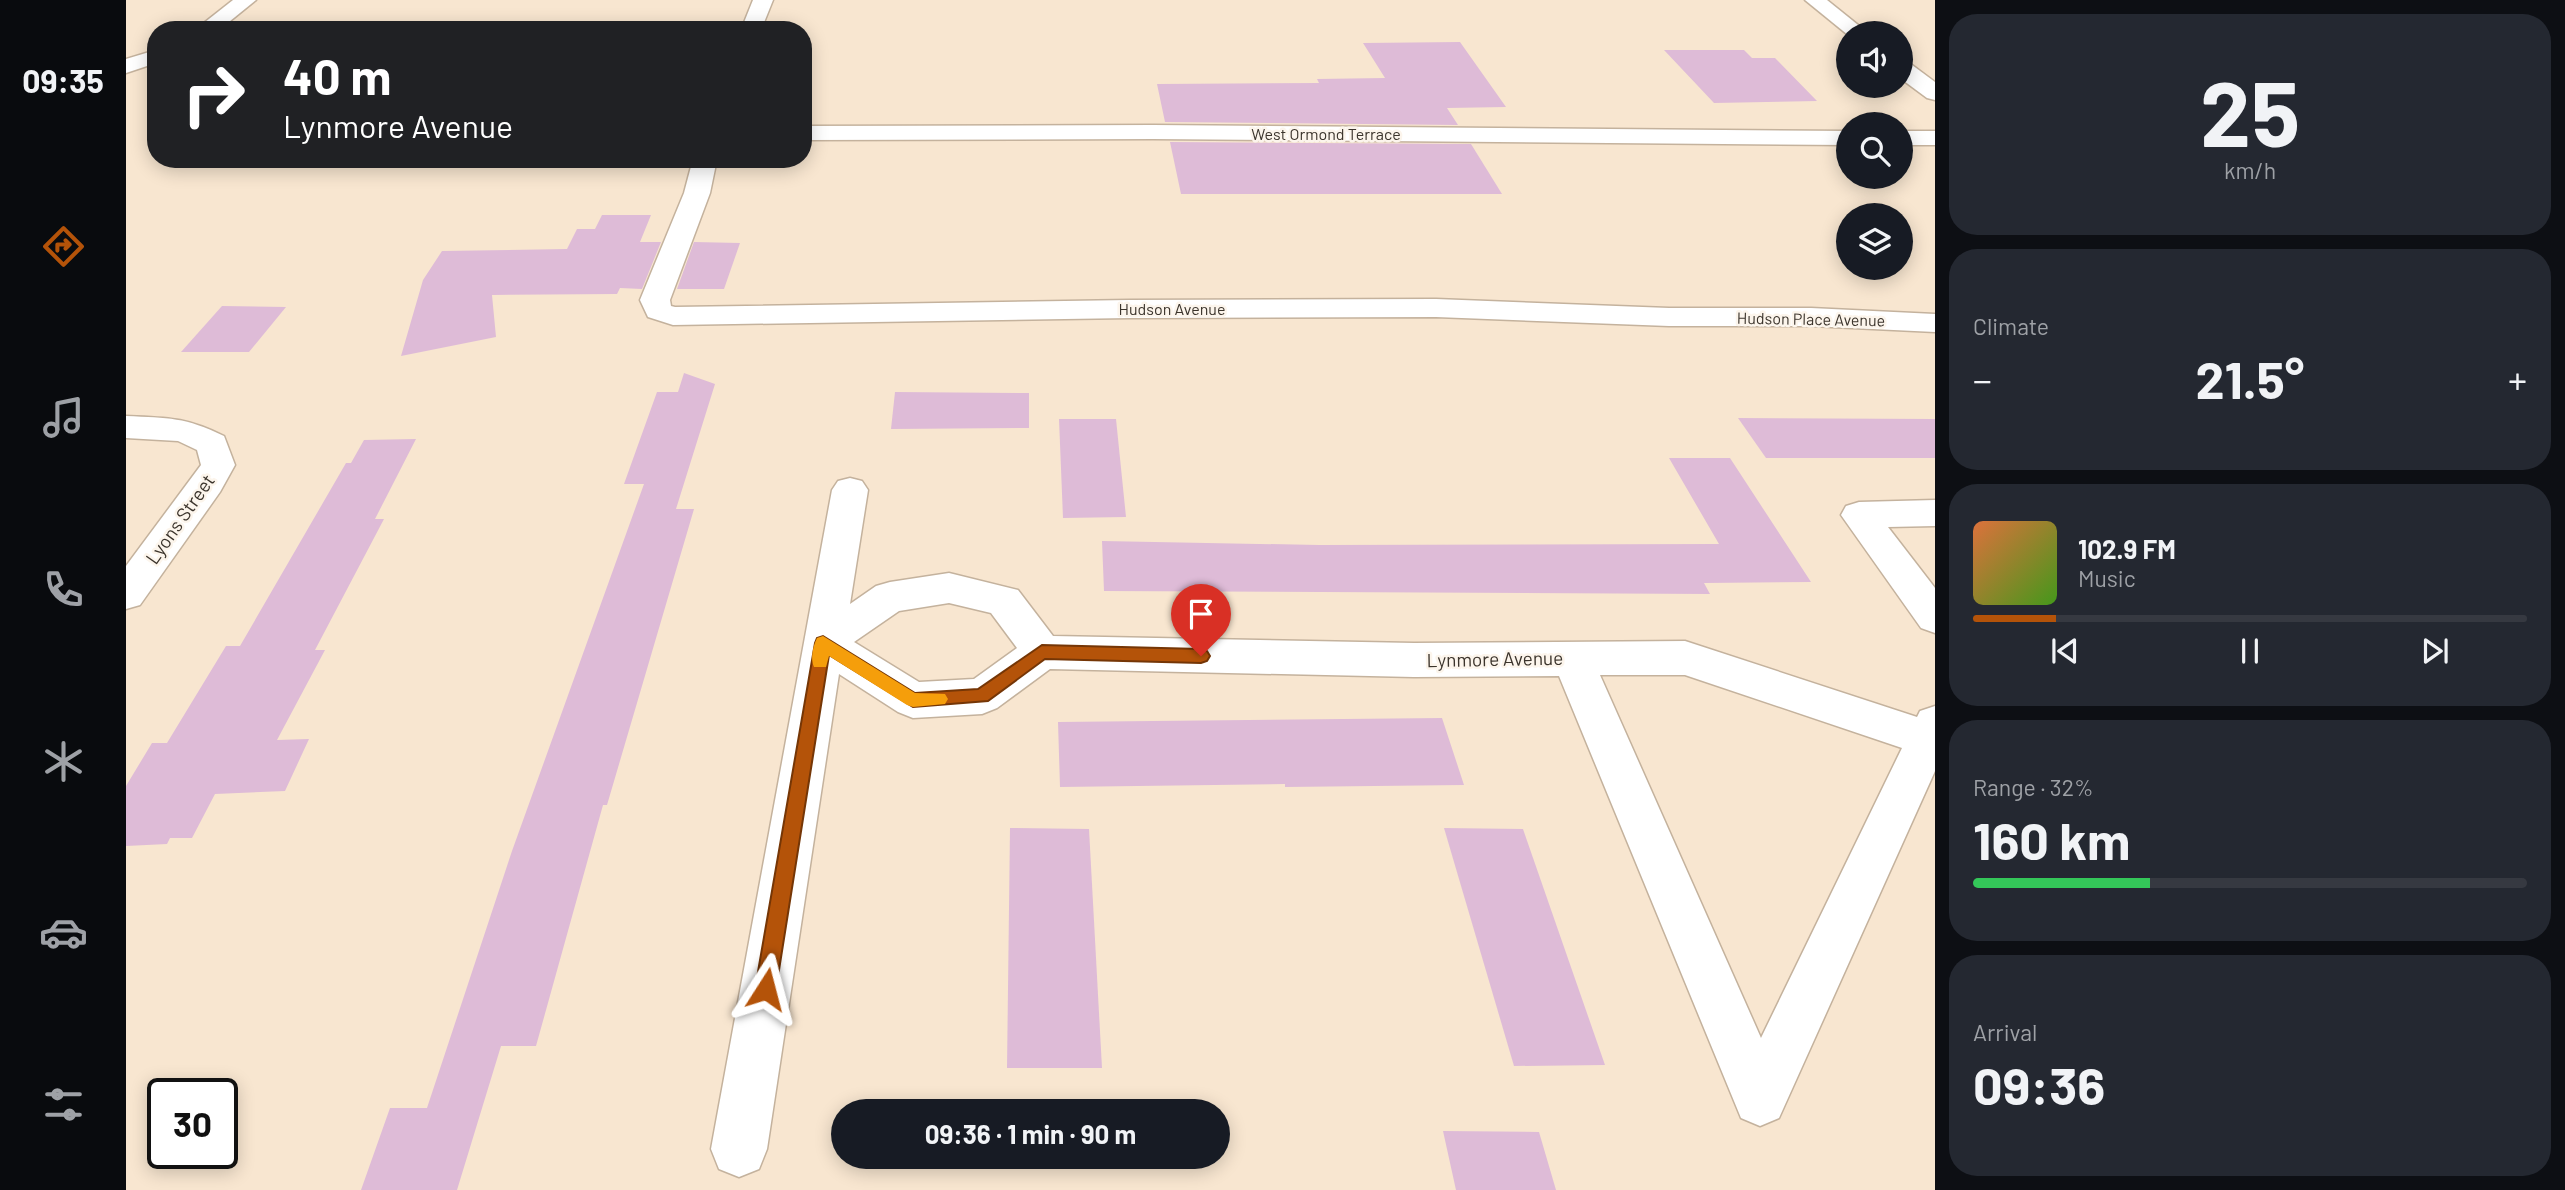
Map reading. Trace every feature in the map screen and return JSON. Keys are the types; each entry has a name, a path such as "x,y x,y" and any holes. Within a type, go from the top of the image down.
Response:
{"street":[{"path":"217,21 246,0"},
{"path":"755,21 763,0"},
{"path":"1815,0 1842,21"},
{"path":"126,66 147,59"},
{"path":"1913,76 1935,93"},
{"name":"West Ormond Terrace","path":"812,133 1153,132 1836,138"},
{"path":"1913,138 1935,138"},
{"name":"Hudson Avenue","path":"703,168 697,193 655,300 657,311 673,316 1436,308 1688,318"},
{"name":"Hudson Place Avenue","path":"1688,318 1811,317 1935,323"},
{"name":"Lyons Street","path":"126,427 184,430 212,443 218,464 208,484 126,594"},
{"path":"739,1149 850,490"},
{"path":"1935,513 1859,515 1935,617"},
{"path":"949,588 1004,601 1042,652 982,696 913,700 823,643 890,597 949,588"},
{"name":"Lynmore Avenue","path":"1042,652 1415,660 1685,658 1933,734"},
{"path":"1572,658 1759,1099 1933,734"}],"building":[{"path":"1460,42 1506,107 1447,108 1458,125 1165,122 1157,84 1319,83 1317,79 1385,78 1363,43"},
{"path":"1664,50 1744,50 1752,58 1775,58 1817,101 1714,103"},
{"path":"1170,142 1471,144 1502,194 1181,194"},
{"path":"602,215 651,215 640,242 661,242 642,289 620,288 617,294 492,295 496,337 401,356 423,280 442,251 567,249 577,229 595,229"},
{"path":"694,242 740,243 724,289 677,289"},
{"path":"222,306 286,307 249,352 181,352"},
{"path":"684,373 715,384 676,509 694,509 607,805 603,805 536,1046 501,1046 457,1190 361,1190 390,1108 427,1108 512,851 644,484 624,484 657,392 678,392"},
{"path":"895,392 1029,393 1029,428 891,429"},
{"path":"1738,418 1935,419 1935,458 1766,458"},
{"path":"1059,419 1116,419 1126,517 1063,518"},
{"path":"416,439 375,519 384,519 315,650 325,650 277,740 309,739 285,791 215,794 192,838 170,838 167,844 126,846 126,786 152,743 167,743 226,646 240,646 346,463 351,463 364,440"},
{"path":"1669,458 1730,458 1811,582 1704,583 1710,594 1104,591 1102,541 1319,545 1719,544"},
{"path":"1442,718 1464,785 1060,787 1058,722"},
{"path":"1010,828 1089,829 1102,1068 1007,1068"},
{"path":"1444,828 1523,829 1605,1065 1514,1066"},
{"path":"1443,1131 1539,1132 1556,1190 1456,1190"}],"slow traffic":[{"path":"820,662 823,643 913,700 939,699"}],"route":[{"path":"766,989 823,643 913,700 982,696 1042,652 1201,656"}]}
